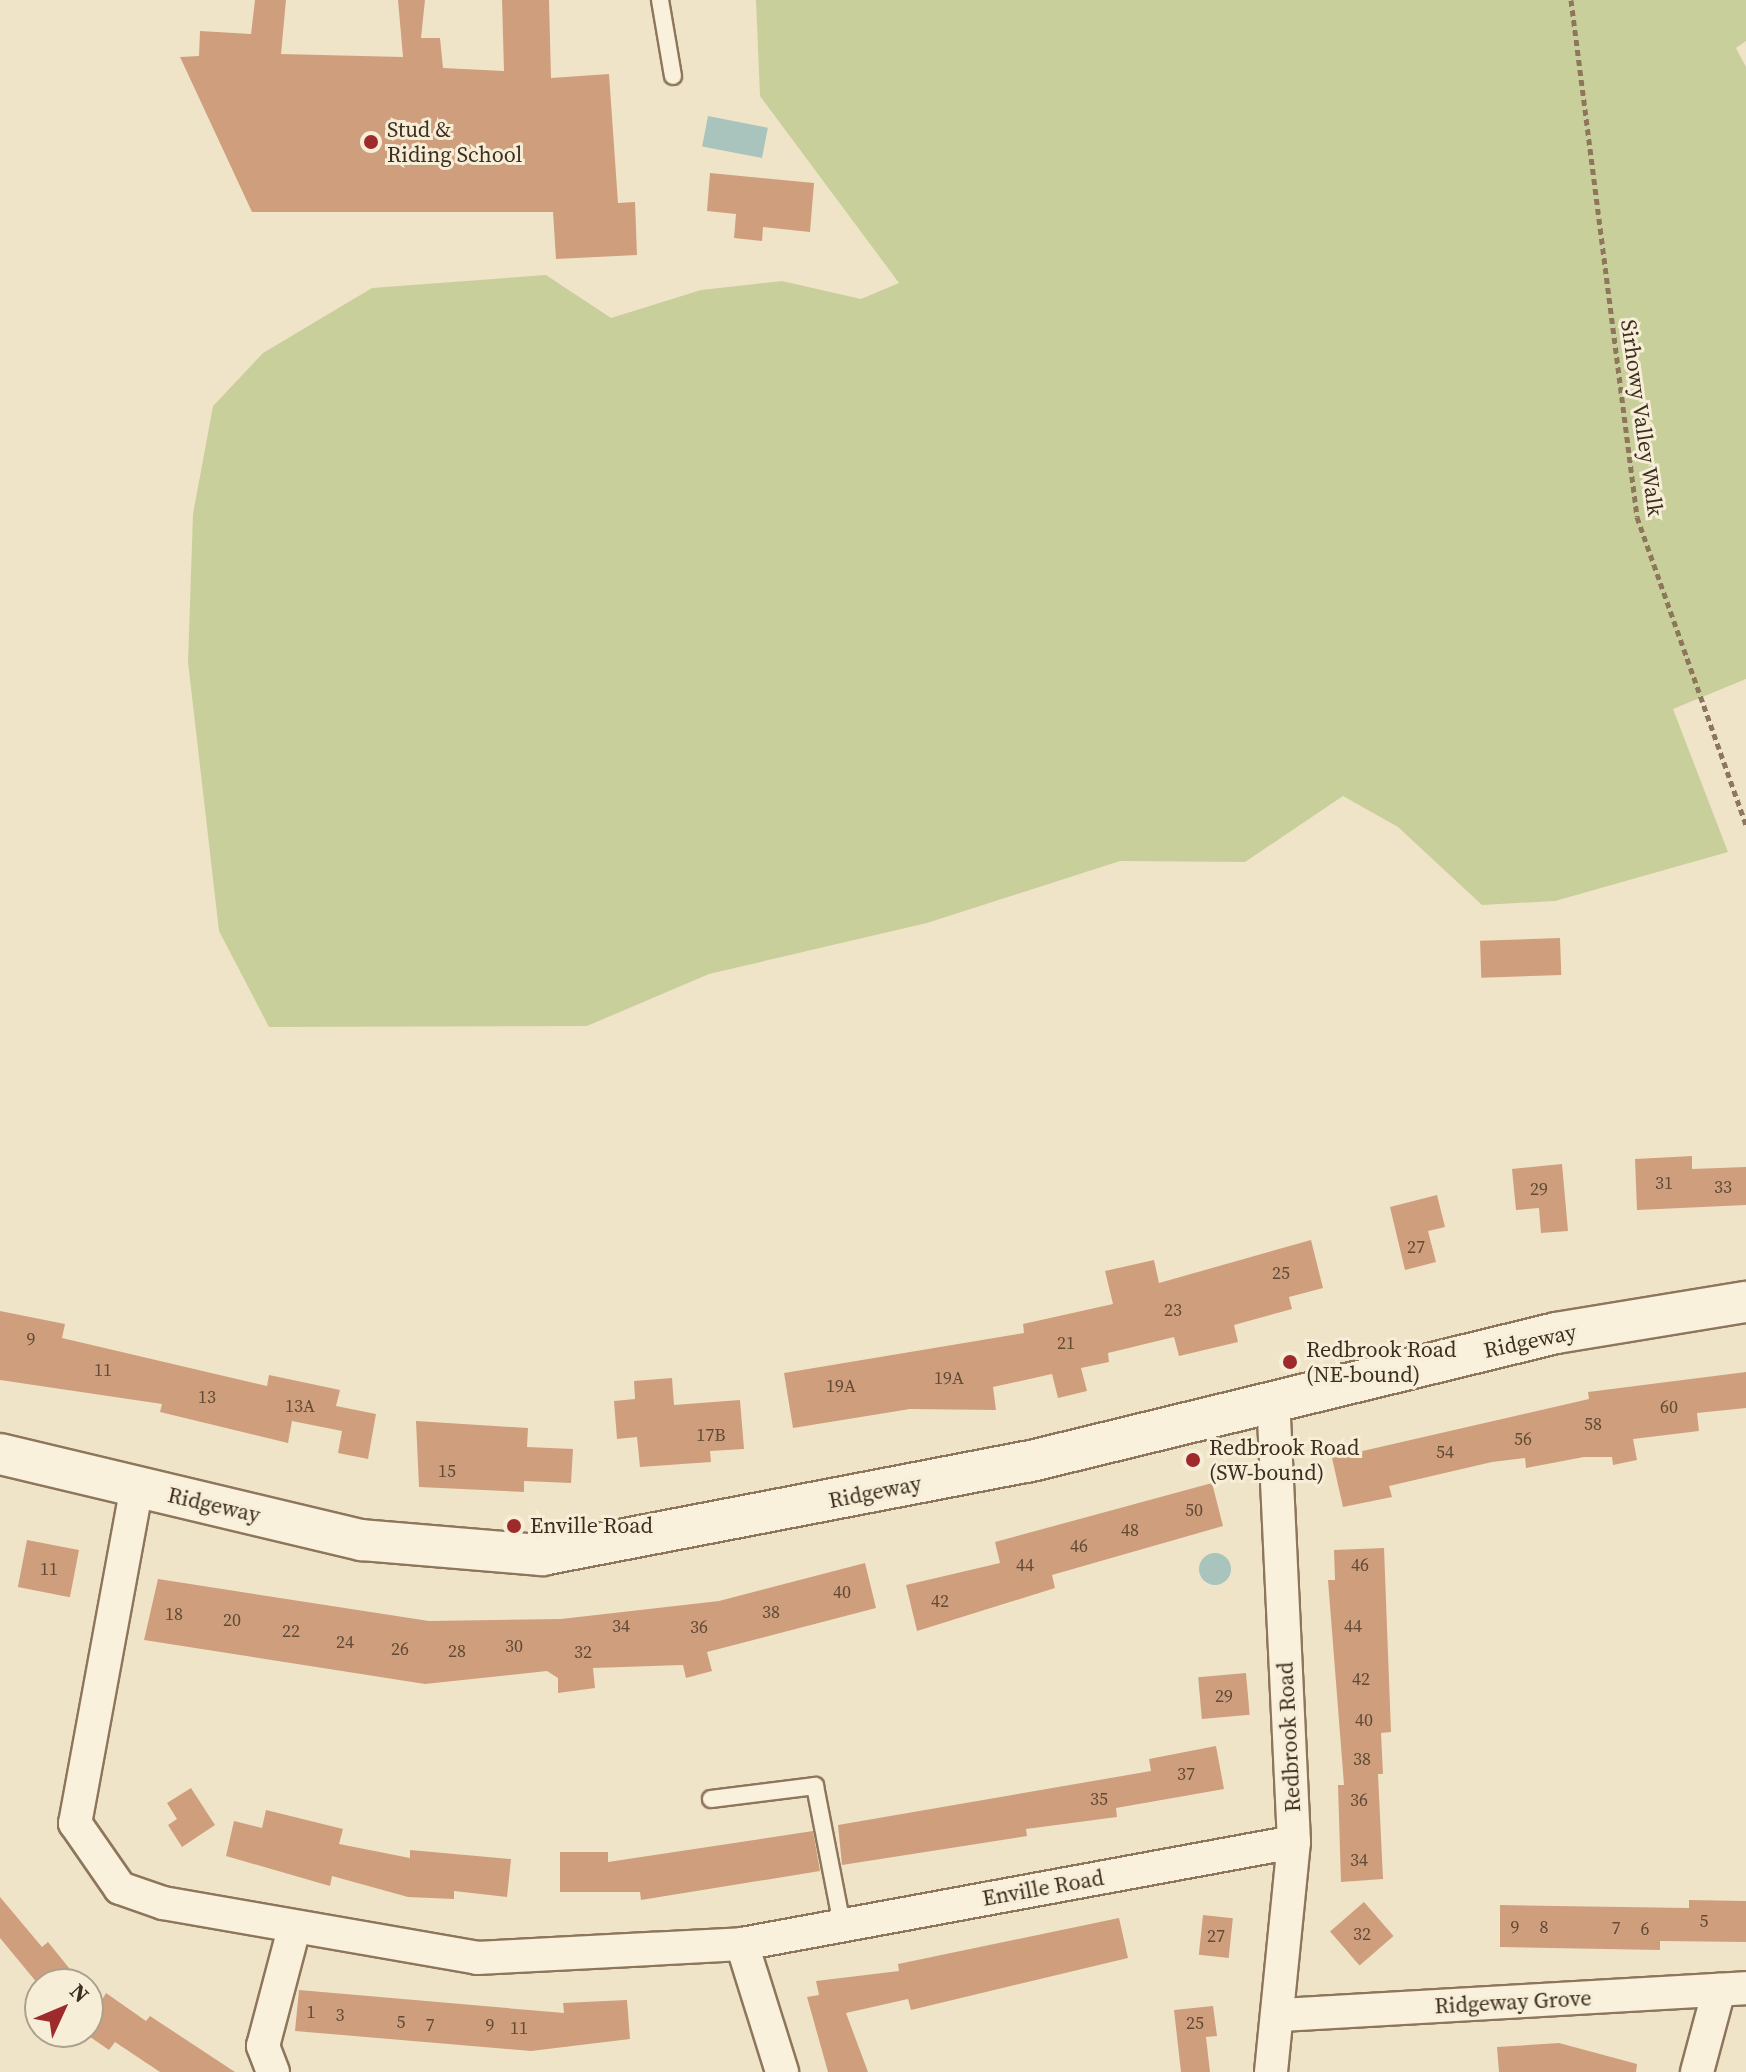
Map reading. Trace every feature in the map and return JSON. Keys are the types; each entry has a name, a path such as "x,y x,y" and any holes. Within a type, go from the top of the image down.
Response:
{"street":[{"name":"Ridgeway","path":"0,1454 362,1540 542,1555 1027,1462 1556,1333 1746,1302"},
{"name":"Redbrook Road","path":"1271,2072 1280,2015 1294,1842 1273,1400"},
{"name":"Enville Road","path":"137,1486 75,1823 91,1856 120,1888 294,1929 477,1958 742,1944 1294,1842"},
{"path":"273,2072 263,2046 294,1929"},
{"path":"742,1944 782,2072"},
{"path":"1697,2072 1732,1989"},
{"name":"Ridgeway Grove","path":"1280,2015 1732,1989"}],"lane":[{"path":"660,0 673,76"},
{"path":"711,1799 815,1786 842,1925"}],"path":[{"name":"Sirhowy Valley Walk","path":"1571,0 1637,517 1746,825"}],"green space":[{"path":"756,0 1746,0 1746,41 1736,48 1746,67 1746,679 1673,709 1728,852 1555,901 1482,905 1398,827 1343,796 1245,862 1120,861 927,923 709,974 587,1026 269,1027 219,931 188,662 193,514 213,406 263,353 372,288 546,275 611,318 701,290 782,281 861,299 899,283 760,96"}],"water":[{"path":"708,116 768,128 762,158 702,146"},
{"path":"1215,1553 1226,1558 1231,1569 1226,1580 1215,1585 1204,1580 1199,1569 1204,1558"}],"building":[{"name":"Stud & Riding School","path":"255,0 286,0 281,54 403,57 398,0 425,0 421,38 440,38 443,68 504,71 502,0 549,0 551,78 609,74 618,203 635,202 637,255 556,259 553,212 252,212 180,57 199,56 200,31 251,34"},
{"path":"710,173 814,183 810,232 763,227 762,241 734,238 736,214 707,211"},
{"path":"1560,938 1561,975 1481,978 1480,941"},
{"path":"1692,1156 1692,1169 1746,1167 1746,1205 1637,1210 1635,1159"},
{"path":"1562,1164 1568,1231 1541,1233 1539,1208 1516,1210 1512,1169"},
{"path":"1437,1195 1445,1227 1428,1231 1436,1262 1405,1270 1390,1207"},
{"path":"1311,1240 1323,1288 1289,1297 1292,1309 1234,1325 1238,1342 1179,1356 1174,1337 1108,1353 1109,1362 1081,1368 1087,1391 1058,1398 1052,1374 993,1387 996,1410 910,1409 793,1428 784,1373 1024,1333 1023,1324 1113,1304 1105,1271 1154,1260 1159,1283"},
{"path":"0,1311 65,1324 62,1338 267,1386 269,1375 340,1390 336,1406 376,1414 368,1459 338,1453 342,1431 292,1421 288,1443 160,1412 162,1404 0,1380"},
{"path":"1746,1372 1746,1408 1697,1413 1699,1431 1633,1439 1637,1460 1613,1465 1612,1457 1584,1457 1526,1468 1525,1458 1492,1462 1389,1486 1392,1497 1343,1507 1332,1458 1589,1399 1588,1392"},
{"path":"672,1378 674,1405 740,1400 744,1449 710,1451 711,1462 640,1467 637,1437 617,1439 614,1401 635,1399 634,1381"},
{"path":"416,1421 528,1428 527,1447 573,1449 571,1483 524,1481 524,1492 419,1487"},
{"path":"1212,1483 1223,1526 1052,1575 1055,1588 917,1631 906,1585 1000,1563 995,1542"},
{"path":"27,1540 79,1550 70,1597 18,1587"},
{"path":"1384,1548 1391,1732 1381,1733 1383,1774 1378,1774 1383,1879 1341,1882 1338,1785 1344,1785 1328,1580 1335,1580 1334,1550"},
{"path":"865,1563 876,1608 707,1652 712,1671 686,1678 683,1665 593,1668 595,1688 558,1693 558,1678 547,1671 425,1684 144,1640 158,1579 429,1621 561,1619 719,1601"},
{"path":"1246,1673 1250,1715 1202,1719 1198,1677"},
{"path":"1216,1746 1224,1789 1116,1808 1117,1817 1026,1829 1027,1836 842,1865 838,1825 1151,1771 1149,1759"},
{"path":"191,1788 215,1825 182,1847 168,1825 177,1819 167,1803"},
{"path":"266,1810 343,1829 339,1844 410,1858 410,1850 511,1859 507,1897 454,1891 454,1899 408,1897 332,1876 330,1886 226,1856 234,1821 262,1828"},
{"path":"813,1831 820,1871 641,1900 640,1892 560,1892 560,1852 608,1852 608,1862"},
{"path":"0,1897 42,1947 48,1942 69,1968 25,1968 0,1938"},
{"path":"1689,1900 1746,1901 1746,1942 1660,1941 1660,1950 1500,1947 1500,1905 1689,1908"},
{"path":"1364,1902 1394,1936 1360,1965 1330,1932"},
{"path":"1203,1915 1233,1918 1229,1958 1199,1955"},
{"path":"1119,1918 1128,1958 911,2010 908,1999 846,2013 868,2072 828,2072 807,1997 819,1995 816,1981 899,1971 898,1964"},
{"path":"299,1990 564,2013 563,2003 627,2000 630,2039 531,2051 295,2031"},
{"path":"106,1993 146,2021 150,2016 235,2072 160,2072 115,2042 109,2050 104,2047"},
{"path":"1213,2006 1217,2036 1206,2037 1210,2072 1181,2072 1174,2010"},
{"path":"1559,2043 1637,2064 1636,2072 1499,2072 1497,2047"}],"place":[{"name":"Stud & Riding School","path":"371,142"},
{"name":"Redbrook Road (NE-bound)","path":"1290,1362"},
{"name":"Redbrook Road (SW-bound)","path":"1193,1460"},
{"name":"Enville Road","path":"514,1526"}]}
